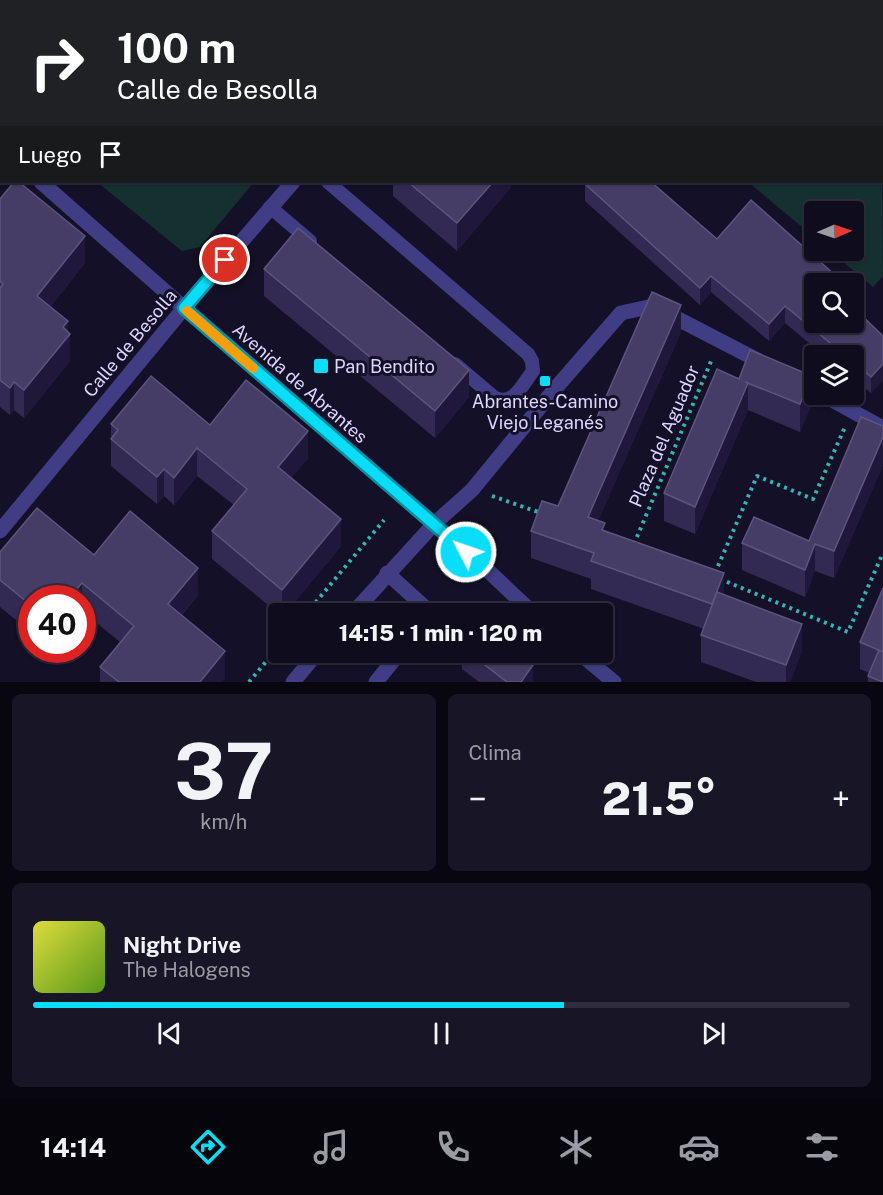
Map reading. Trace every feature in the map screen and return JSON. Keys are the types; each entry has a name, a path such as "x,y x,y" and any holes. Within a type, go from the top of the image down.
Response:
{"street":[{"name":"Avenida de Abrantes","path":"42,183 522,603"},
{"name":"Calle de Besolla","path":"0,531 184,308 292,183"},
{"path":"361,603 434,524 472,490 621,313 653,306 720,339 783,374"},
{"path":"841,405 883,428"},
{"path":"387,573 420,603"},
{"path":"292,682 308,663"},
{"path":"376,682 391,663"},
{"path":"591,663 614,682"}],"lane":[{"path":"329,183 528,354 532,361 533,371 511,400 503,401 495,398 441,352"},
{"path":"270,207 324,253"}],"path":[{"name":"Plaza del Aguador","path":"634,544 720,339"},
{"path":"852,411 813,499 757,476 714,577 848,632 883,553"},
{"path":"472,490 548,515"},
{"path":"315,603 384,520"},
{"path":"623,541 644,548"},
{"path":"249,682 268,659"}],"green space":[{"path":"98,183 253,183 200,247 182,251"},
{"path":"749,183 882,183 883,276 873,287 864,279 864,273 856,273 842,261 864,261 864,201 804,201 804,229"}],"building":[{"path":"13,183 20,183 85,236 37,296 68,321 63,327 70,334 24,390 14,382 10,388 0,380 0,288 3,284 0,281 0,199"},
{"path":"409,183 492,183 457,223"},
{"path":"652,183 717,239 751,200 804,247 804,261 819,261 833,273 804,273 804,322 785,306 769,324 711,276 700,288 585,184"},
{"path":"298,228 469,370 435,411 264,269"},
{"path":"652,292 681,305 588,517 605,523 602,530 724,573 712,604 591,561 594,553 531,531 542,501 558,506"},
{"path":"864,318 883,336 883,364 871,377 864,371 864,345 833,345 818,333 864,333"},
{"path":"750,350 804,373 804,395 800,404 748,383 695,507 664,493 717,369 739,379"},
{"path":"151,376 210,425 246,380 308,431 278,467 341,519 282,590 212,531 247,489 197,448 174,478 164,469 157,477 111,439 118,430 111,424"},
{"path":"861,417 883,426 883,437 834,551 815,544 805,570 742,543 754,517 809,541"},
{"path":"37,508 94,555 130,511 198,568 168,604 225,651 200,682 119,682 100,667 134,626 96,595 96,585 82,583 80,585 18,585 18,595 0,580 0,552"},
{"path":"883,588 883,652 860,642"},
{"path":"717,592 802,624 786,665 701,635"},
{"path":"879,650 883,652 883,682 868,676"},
{"path":"482,663 530,663 533,665 521,682 507,682"}],"slow traffic":[{"path":"187,311 253,368"}],"place":[{"name":"Pan Bendito","path":"321,366"},
{"name":"Abrantes-Camino Viejo Leganés","path":"545,381"}],"route":[{"path":"225,260 184,308 466,552"}]}
